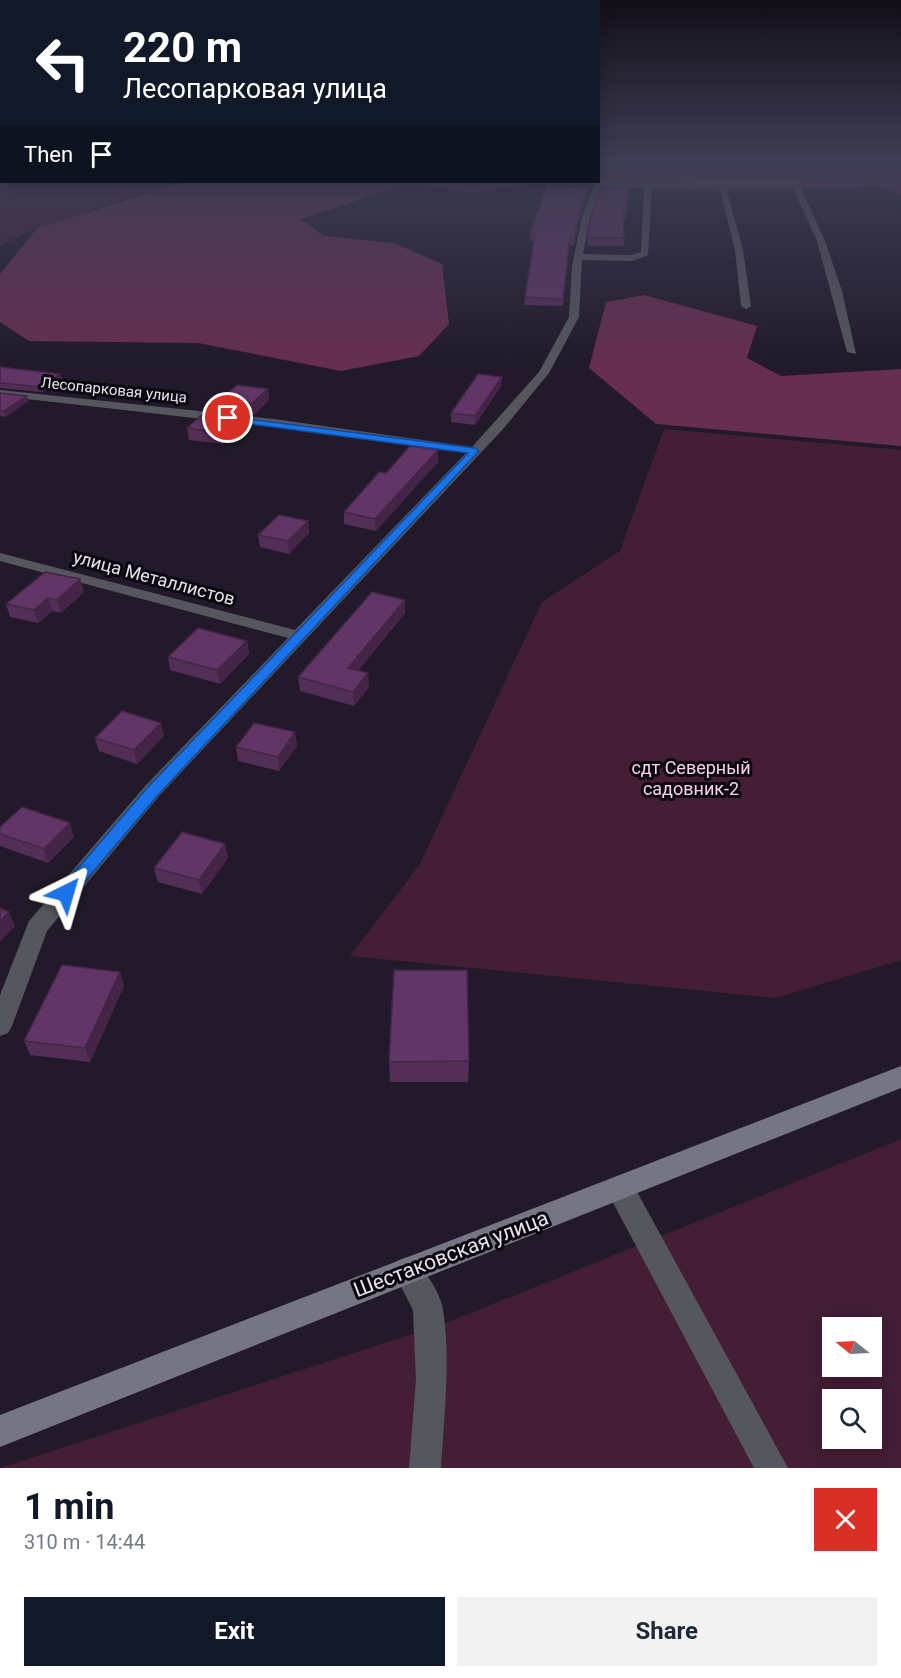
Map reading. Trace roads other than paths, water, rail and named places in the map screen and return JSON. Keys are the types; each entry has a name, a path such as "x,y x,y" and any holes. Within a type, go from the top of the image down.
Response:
{"main road":[{"name":"Шестаковская улица","path":"0,1431 901,1077"}],"street":[{"path":"0,1026 37,927 153,790 475,451 544,373 574,317 579,257 584,228"},
{"path":"579,257 632,258 645,253 646,228"},
{"path":"733,228 739,250 746,306"},
{"path":"815,228 837,291 852,352"},
{"name":"Лесопарковая улица","path":"0,393 274,423 475,451"},
{"name":"улица Металлистов","path":"0,557 298,636"},
{"path":"620,1188 772,1468"},
{"path":"407,1271 428,1307 431,1379 425,1468"}],"park label":[{"name":"сдт Северный садовник-2","path":"691,778"}]}
